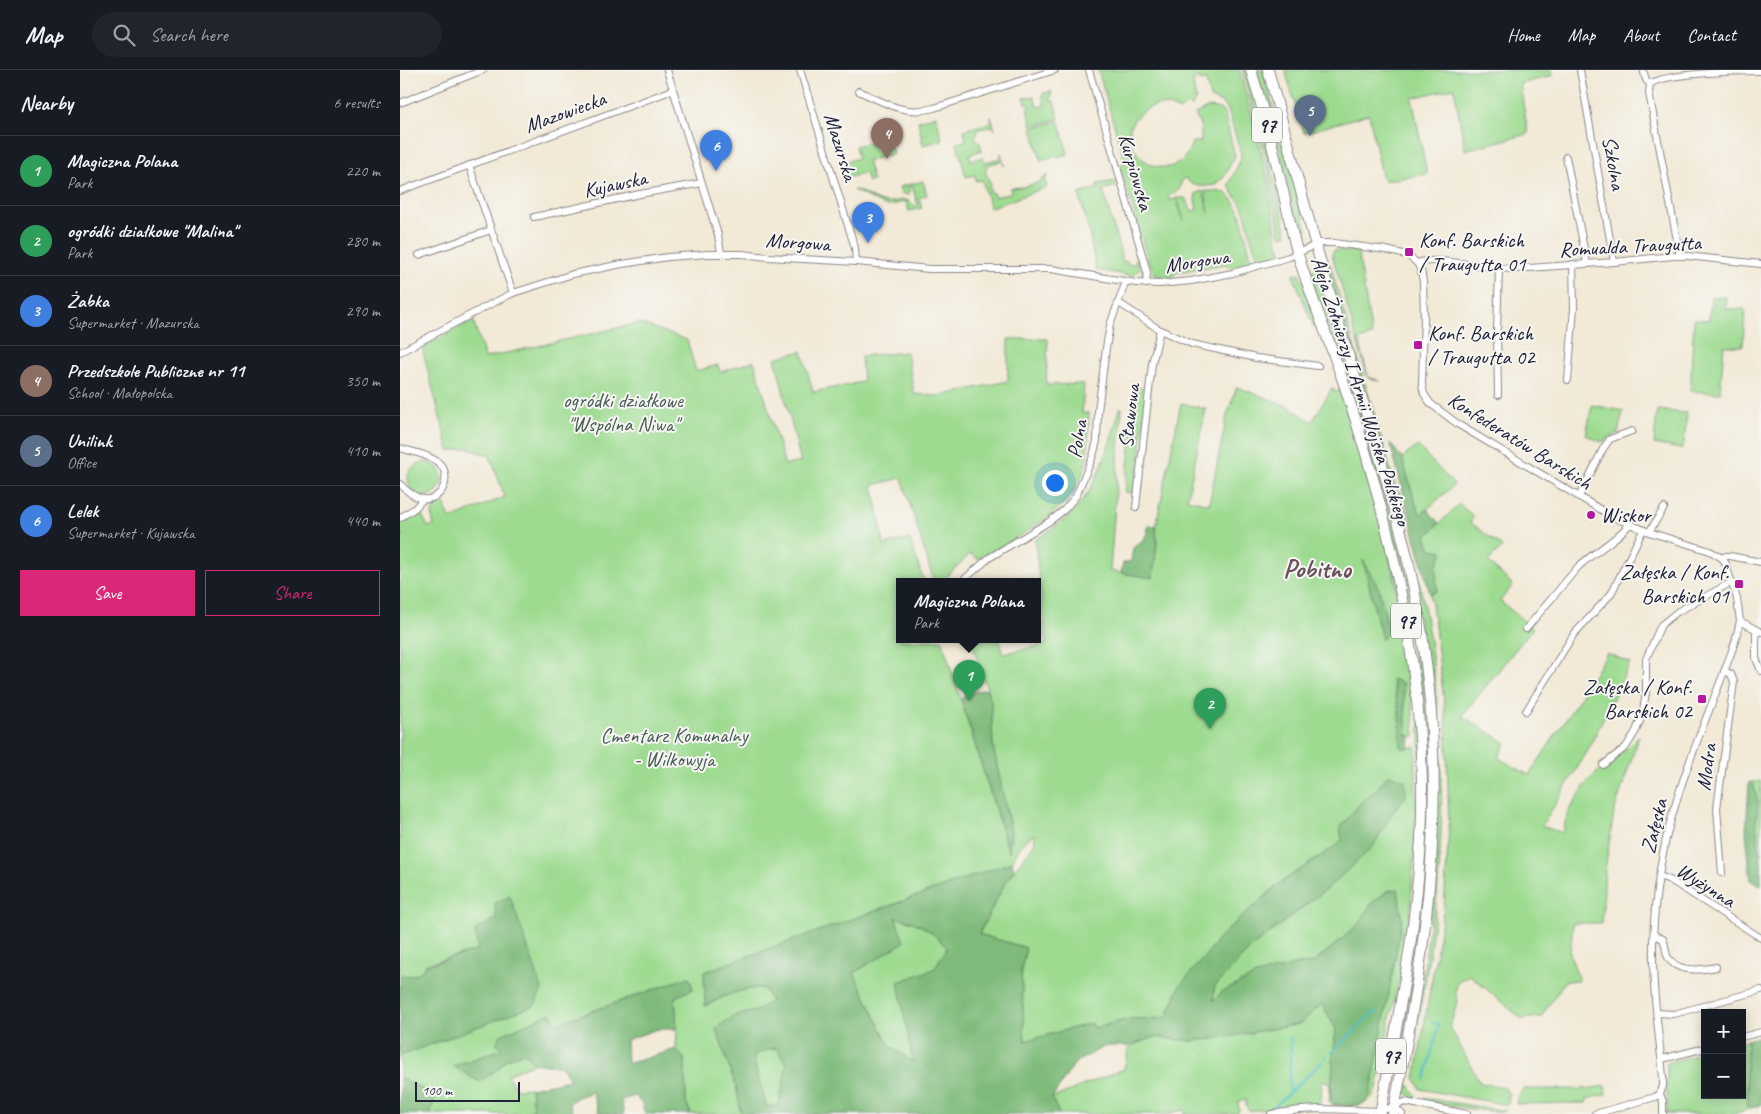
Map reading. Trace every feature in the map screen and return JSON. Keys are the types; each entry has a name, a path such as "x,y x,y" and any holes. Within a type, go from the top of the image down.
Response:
{"main road":[{"name":"Aleja Żołnierzy I Armii Wojska Polskiego","path":"1251,70 1269,134 1298,254 1344,384 1386,528 1404,605 1412,655 1418,705 1422,810 1418,891 1410,957 1381,1112"},
{"name":"Aleja Żołnierzy I Armii Wojska Polskiego","path":"1268,70 1316,245 1393,503 1408,560 1421,632 1431,714 1434,807 1430,890 1421,964 1397,1112"}],"street":[{"path":"400,102 483,70"},
{"path":"667,70 720,240 721,253"},
{"name":"Mazurska","path":"800,70 854,248 856,262"},
{"path":"858,91 897,109 921,111 1055,70"},
{"name":"Kurpiowska","path":"1089,70 1144,261 1147,273 1146,284"},
{"name":"Szkolna","path":"1580,70 1614,262"},
{"path":"1650,84 1689,76 1761,71"},
{"path":"1644,73 1646,80 1650,84 1649,93 1680,256"},
{"name":"Mazowiecka","path":"400,191 673,90"},
{"path":"1566,156 1586,264"},
{"path":"469,165 513,294"},
{"name":"Kujawska","path":"534,217 640,194 702,183"},
{"path":"419,254 491,230"},
{"path":"1298,254 1320,243 1334,243 1386,250 1407,255 1416,263"},
{"name":"Morgowa","path":"400,352 489,304 558,278 622,264 676,256 721,253 944,270 1051,269 1146,284 1175,283 1217,276 1298,254"},
{"name":"Romualda Traugutta","path":"1416,263 1430,260 1499,269 1680,256 1761,264"},
{"name":"Konfederatów Barskich","path":"1416,263 1421,270 1423,282 1422,384 1428,401 1446,417 1629,525 1710,551 1722,558 1730,556 1761,562"},
{"path":"1568,380 1574,308 1573,264"},
{"path":"1498,395 1497,330 1499,269"},
{"name":"Polna","path":"966,578 989,558 1050,521 1064,510 1076,496 1094,456 1110,325 1126,281"},
{"path":"1119,303 1160,330 1187,342 1256,358 1318,366"},
{"name":"Stawowa","path":"1136,507 1152,364 1160,330"},
{"path":"1579,497 1610,438 1632,431"},
{"path":"400,448 437,462 445,472 446,483 441,492 430,498 423,499 415,496 400,484"},
{"path":"400,518 415,508 423,499"},
{"path":"1526,711 1574,634 1611,594 1646,531 1664,508"},
{"path":"1526,629 1578,567 1614,540 1629,525"},
{"name":"Załęska","path":"1663,1114 1663,1102 1660,1094 1663,1086 1662,1059 1656,1013 1654,976 1654,935 1659,876 1669,826 1680,790 1735,642 1740,621 1739,606 1722,558"},
{"path":"1603,765 1626,747 1636,731 1642,716 1646,693 1646,659 1662,625 1677,612 1732,582"},
{"path":"1740,621 1759,631 1756,658 1761,671"},
{"name":"Modra","path":"1722,873 1717,808 1734,682 1731,674 1724,671"},
{"name":"Wyżynna","path":"1659,876 1670,880 1761,938"},
{"path":"1654,935 1663,939 1668,956 1676,965 1698,970 1716,967"},
{"path":"1656,1013 1674,1014 1761,990"},
{"path":"1746,1037 1761,1032"},
{"path":"1662,1059 1701,1049"},
{"path":"1595,1114 1660,1094"},
{"path":"1271,1114 1320,1109 1397,1112 1405,1102 1467,1114"}],"green space":[{"path":"1098,70 1239,70 1269,184 1277,241 1282,253 1261,260 1257,255 1244,211 1229,184 1241,159 1241,154 1228,110 1222,103 1210,98 1206,80 1200,81 1199,78 1194,79 1196,99 1191,108 1187,104 1180,111 1172,107 1151,107 1133,121 1130,135 1134,148 1143,159 1156,166 1170,167 1183,159 1192,142 1201,142 1201,128 1195,114 1209,107 1220,109 1224,114 1235,156 1224,177 1216,185 1203,186 1192,184 1186,178 1181,181 1179,189 1168,196 1170,201 1176,198 1184,221 1177,198 1185,198 1192,211 1197,209 1196,193 1203,191 1209,213 1205,191 1225,192 1234,201 1240,213 1252,262 1231,268 1225,264 1177,272 1173,277 1158,277 1153,272 1151,264 1149,264 1120,165 1125,162"},
{"path":"1242,70 1246,70 1265,138 1287,235 1280,235 1268,166"},
{"path":"1256,70 1263,70 1307,230 1299,232 1281,156"},
{"path":"1285,70 1551,70 1552,76 1520,84 1528,134 1465,150 1454,88 1412,98 1427,174 1383,181 1369,114 1304,133"},
{"path":"1051,91 1051,101 1054,101 1059,119 1032,126 1027,108 1030,107 1028,103 1026,104 1024,98 1034,96 1037,107 1045,105 1042,94"},
{"path":"936,115 942,140 923,145 918,121"},
{"path":"991,117 995,130 993,126 977,130 975,136 982,150 969,155 971,160 983,158 985,162 1001,158 1001,153 1004,166 1002,161 986,165 987,169 985,171 991,185 989,187 991,193 995,197 1011,193 1010,188 1037,183 1048,175 1045,180 1047,187 990,208 982,180 976,181 975,175 966,177 957,143 966,141 964,130 992,122"},
{"path":"1059,121 1068,154 1041,161 1032,128"},
{"path":"872,142 875,151 891,147 893,154 867,161 873,181 868,182 865,173 850,177 845,176 841,163 858,158 855,146"},
{"path":"923,181 927,195 919,198 922,208 909,211 906,201 889,206 883,205 853,190 887,203 904,200 908,201 915,207 918,205 912,186 908,187 910,192 908,195 901,193 899,187"},
{"path":"1116,181 1117,186 1103,190 1123,262 1127,261 1129,265 1136,263 1135,259 1139,259 1140,269 1132,276 1096,270 1089,231 1079,194 1098,188 1097,184"},
{"path":"1334,250 1358,252 1372,336 1359,340 1368,377 1380,381 1368,378 1332,254"},
{"path":"1330,264 1363,376 1360,376 1327,265"},
{"path":"1316,269 1335,335 1352,379 1347,380 1308,271"},
{"path":"1300,273 1317,323 1314,328 1293,275"},
{"path":"1711,297 1726,297 1726,309 1745,309 1743,346 1724,346 1720,393 1690,391 1694,319 1709,320"},
{"path":"473,320 485,358 639,323 687,340 696,371 718,365 720,372 754,361 785,465 801,462 775,358 802,351 813,392 863,382 861,356 907,352 914,394 939,396 1008,381 1008,339 1048,339 1046,385 1084,384 1082,413 1089,413 1086,463 1080,480 1070,496 1057,509 1026,532 978,559 970,554 945,578 933,578 902,478 873,485 884,545 910,539 923,578 896,578 896,643 943,643 1008,850 1011,832 993,746 991,701 972,643 1001,643 1003,654 1046,644 1041,578 1039,578 1035,540 1070,514 1087,494 1100,470 1120,408 1122,408 1110,571 1153,578 1157,543 1156,526 1181,403 1206,409 1187,499 1209,504 1227,415 1237,387 1288,406 1312,422 1332,388 1335,392 1341,390 1379,516 1397,592 1408,664 1415,736 1407,737 1403,683 1392,680 1399,711 1401,748 1416,747 1416,819 1410,921 1403,966 1374,1095 1359,1105 1346,1106 1332,1105 1329,1101 1330,1082 1322,1081 1321,1100 1318,1104 1249,1111 1246,1106 1246,1100 1238,1102 1239,1110 1237,1114 1185,1114 1184,1110 1173,1112 1173,1114 1059,1114 1052,1098 1124,1069 1129,1046 1155,1037 1191,1041 1221,1038 1300,1024 1322,1004 1336,1029 1330,1099 1334,1104 1357,1105 1372,1086 1402,920 1398,889 1387,891 1372,903 1360,922 1313,963 1298,964 1256,975 1212,1002 1214,986 1254,945 1329,887 1406,796 1388,775 1376,790 1363,800 1340,828 1342,839 1334,847 1280,883 1225,932 1180,986 1166,1018 1129,1019 1094,1028 1092,1023 1025,1041 1021,970 1026,948 979,934 1006,881 1035,843 1034,834 1022,843 1012,862 704,972 705,1006 734,993 756,988 764,988 771,1002 756,1011 736,1015 716,1028 737,1090 741,1114 691,1114 686,1102 685,1060 676,1049 675,997 693,989 689,977 555,1024 551,1013 501,1035 502,1049 454,1066 479,1081 498,1069 505,1060 524,1052 534,1063 507,1075 517,1089 531,1088 533,1109 522,1114 430,1114 435,1097 400,1077 400,1056 535,1005 496,919 478,950 426,964 420,972 413,975 403,977 400,975 400,538 403,537 400,531 400,524 407,516 417,513 422,515 428,527 434,525 433,510 442,498 450,519 505,497 490,456 467,448 449,451 422,348"},
{"path":"1365,383 1411,543 1424,604 1435,679 1441,755 1441,832 1437,897 1422,1003 1407,1083 1416,1095 1415,1100 1406,1093 1404,1083 1423,977 1435,881 1436,853 1431,672 1362,384"},
{"path":"1137,387 1147,389 1136,493 1125,492"},
{"path":"1354,387 1390,510 1405,572 1417,635 1426,715 1429,795 1423,915 1411,1000 1396,1074 1408,1006 1422,888 1419,675 1350,388"},
{"path":"1592,405 1623,411 1618,433 1602,442 1586,435"},
{"path":"1657,410 1687,413 1684,442 1681,449 1654,444"},
{"path":"1390,443 1402,458 1415,502 1421,515 1427,509 1439,523 1426,537 1431,549 1443,551 1436,567 1437,591 1430,594"},
{"path":"1418,446 1454,485 1421,515 1415,502 1402,458"},
{"path":"425,462 437,467 442,479 437,491 425,496 413,491 408,479 413,467"},
{"path":"1459,504 1474,517 1470,522 1502,547 1488,562 1513,585 1500,601 1533,628 1462,716 1506,743 1498,758 1529,775 1607,653 1630,663 1587,752 1542,826 1562,833 1569,810 1586,784 1602,767 1625,750 1639,736 1614,812 1605,870 1602,923 1573,923 1570,954 1579,981 1565,981 1541,1017 1522,1019 1470,975 1458,981 1455,992 1458,999 1450,1027 1480,1083 1504,1087 1509,1094 1508,1105 1420,1089 1415,1079 1444,907 1449,827 1446,718 1430,594 1437,591 1436,567 1443,552 1431,549 1426,537"},
{"path":"1149,525 1156,526 1157,543 1153,578 1121,573 1123,563 1131,561 1133,548 1145,538"},
{"path":"1363,560 1379,589 1389,630 1382,640"},
{"path":"1392,679 1403,683 1407,736 1410,736 1409,748 1401,748 1399,711"},
{"path":"986,689 991,701 993,746 1011,832 1009,852 961,699 969,693"},
{"path":"1388,775 1405,780 1406,796 1396,807 1373,847 1329,887 1254,945 1215,986 1213,1001 1222,992 1256,975 1298,964 1313,963 1360,922 1372,903 1387,891 1398,889 1402,920 1372,1086 1369,1097 1365,1102 1350,1106 1331,1102 1336,1029 1322,1004 1300,1024 1221,1038 1191,1041 1155,1037 1129,1046 1105,1046 1075,1063 1052,1098 1059,1114 741,1114 737,1090 716,1028 736,1015 756,1011 771,1001 764,988 756,988 734,993 705,1006 704,972 1012,862 1014,870 1006,881 979,934 1026,948 1021,970 1025,1041 1092,1023 1094,1028 1129,1019 1166,1018 1180,986 1225,932 1280,883 1334,847 1342,839 1340,828 1363,800 1376,790","holes":["895,917 911,921 924,928 936,936 947,948 934,969 898,982 913,1062 889,1045 854,973 904,942","777,1048 787,1064 779,1105 767,1107 756,1070 754,1055"]},
{"path":"1761,781 1761,868 1756,822 1758,803 1753,782"},
{"path":"1749,782 1753,782 1758,803 1756,822 1761,886 1751,881 1746,832"},
{"path":"510,896 542,989 535,1005 400,1056 400,975 415,974 422,971 426,965 478,950 475,930 496,919 495,903"},
{"path":"895,917 924,928 947,948 934,969 914,1063 889,1045 854,973 904,942"},
{"path":"689,977 693,989 675,997 677,1029 658,1029 626,1040 627,1064 676,1049 685,1060 686,1102 691,1114 645,1114 642,1104 635,1096 621,1100 624,1114 599,1114 592,1092 578,1097 569,1103 573,1114 522,1114 533,1109 531,1088 570,1080 563,1067 534,1063 524,1052 505,1060 498,1069 479,1082 453,1066 502,1049 496,1043 501,1035 551,1013 556,1024"},
{"path":"1761,1036 1761,1105 1748,1109 1746,1073 1747,1040"},
{"path":"1747,1040 1746,1073 1746,1054"},
{"path":"777,1048 787,1064 779,1105 767,1107 756,1070 754,1055"},
{"path":"1701,1053 1701,1099 1746,1099 1746,1073 1748,1109 1734,1114 1667,1114 1667,1063"},
{"path":"400,1077 435,1097 430,1114 400,1114"},
{"path":"1605,1086 1606,1094 1587,1099 1586,1103 1516,1104 1518,1096 1523,1089 1585,1089"},
{"path":"1424,1098 1506,1111 1500,1112 1454,1106 1424,1101"}],"waterway":[{"path":"1331,1053 1374,1012 1377,1013"},
{"path":"1425,1079 1439,1024 1433,1023"},
{"path":"1289,1092 1291,1037"},
{"path":"1275,1106 1322,1062"}],"place":[{"name":"Unilink","path":"1310,136"},
{"name":"Przedszkole Publiczne nr 11","path":"887,159"},
{"name":"Lelek","path":"716,171"},
{"name":"Żabka","path":"868,243"},
{"name":"Konf. Barskich / Traugutta 01","path":"1409,252"},
{"name":"Konf. Barskich / Traugutta 02","path":"1418,345"},
{"name":"Wiskor","path":"1591,515"},
{"name":"Załęska / Konf. Barskich 01","path":"1739,584"},
{"name":"Załęska / Konf. Barskich 02","path":"1702,699"},
{"name":"Magiczna Polana","path":"969,701"},
{"name":"ogródki działkowe \"Malina\"","path":"1210,729"}],"district":[{"name":"Pobitno","path":"1317,568"}],"park label":[{"name":"ogródki działkowe \"Wspólna Niwa\"","path":"623,412"},
{"name":"Cmentarz Komunalny - Wilkowyja","path":"674,747"}]}
